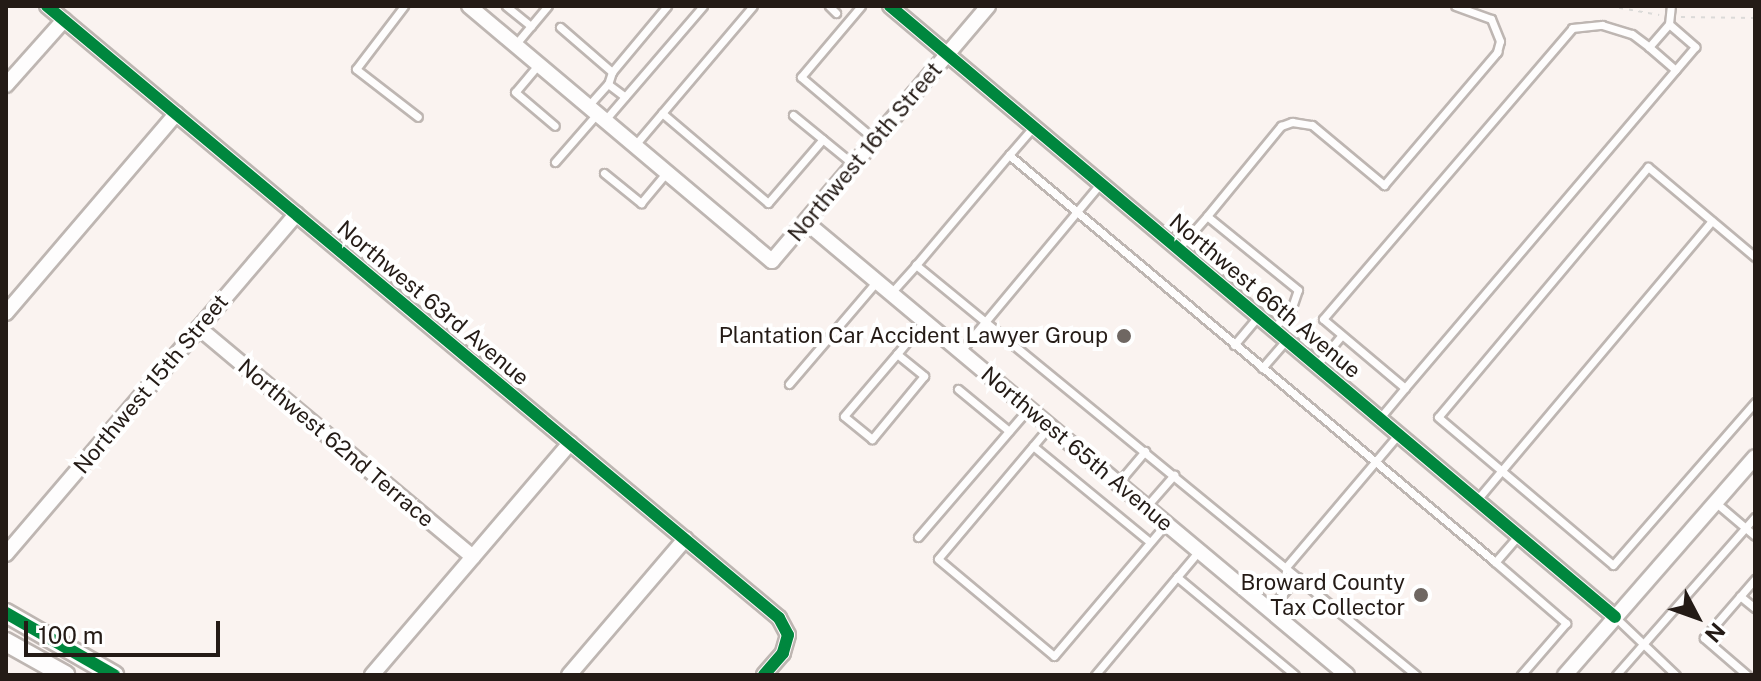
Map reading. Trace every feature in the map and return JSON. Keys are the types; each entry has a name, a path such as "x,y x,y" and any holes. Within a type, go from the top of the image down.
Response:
{"street":[{"name":"Northwest 63rd Avenue","path":"47,6 779,618 788,635 783,653 764,675"},
{"path":"469,6 666,173"},
{"name":"Northwest 66th Avenue","path":"890,6 1615,617"},
{"name":"Northwest 16th Street","path":"666,173 772,261 988,6"},
{"path":"6,85 64,20"},
{"path":"6,313 176,114"},
{"name":"Northwest 15th Street","path":"6,554 296,214"},
{"name":"Northwest 65th Avenue","path":"807,223 1347,675"},
{"name":"Northwest 62nd Terrace","path":"199,328 473,557"},
{"path":"372,675 570,443"},
{"path":"1565,675 1755,457"},
{"path":"569,675 685,539"},
{"path":"6,613 114,675"},
{"path":"6,642 65,675"},
{"path":"46,664 58,642"}],"lane":[{"path":"404,6 356,69 418,117"},
{"path":"506,6 531,26"},
{"path":"515,45 548,6"},
{"path":"555,162 596,114 612,72 667,6"},
{"path":"596,114 625,97 703,6"},
{"path":"634,147 753,6"},
{"path":"829,6 836,13"},
{"path":"861,6 801,77 876,140"},
{"path":"1178,249 1281,126 1292,122 1312,125 1384,185 1497,52 1500,41 1491,19 1455,6"},
{"path":"1649,47 1669,20 1671,6"},
{"path":"1379,419 1695,47 1669,20"},
{"path":"1405,388 1323,319 1572,28 1602,25 1632,34 1675,70"},
{"path":"560,27 612,72"},
{"path":"538,65 515,92 555,126"},
{"path":"608,84 625,97"},
{"path":"662,113 768,203 823,139"},
{"path":"793,115 854,166"},
{"path":"891,294 1033,127"},
{"path":"1009,155 1566,623 1521,675"},
{"path":"1755,257 1648,167 1438,417 1613,565 1755,402"},
{"path":"604,173 641,203 666,173"},
{"path":"960,352 1100,184"},
{"path":"1207,216 1298,290 1291,310 1273,329"},
{"path":"1476,501 1712,221"},
{"path":"916,265 987,320 1416,675"},
{"path":"789,384 876,282"},
{"path":"1234,345 1258,316"},
{"path":"897,354 924,376 872,439 844,416 924,321"},
{"path":"1316,366 1342,335"},
{"path":"1262,368 1286,340"},
{"path":"958,389 1009,431"},
{"path":"918,537 1028,409"},
{"path":"1050,427 938,559 1054,656 1166,524"},
{"path":"1286,567 1398,435"},
{"path":"1033,446 1150,542"},
{"path":"1118,483 1145,451"},
{"path":"1146,507 1174,475"},
{"path":"1715,502 1755,536"},
{"path":"1616,675 1755,517"},
{"path":"1495,562 1518,536"},
{"path":"1095,675 1199,551"},
{"path":"1177,577 1295,675"},
{"path":"1269,609 1298,577"},
{"path":"1747,675 1704,638 1755,579"},
{"path":"1740,596 1755,608"},
{"path":"1615,617 1676,675"}],"path":[{"path":"1609,6 1669,20 1755,18"}],"cycle path":[{"path":"47,6 779,618 788,635 783,653 764,675"},
{"path":"890,6 1615,617"},
{"path":"6,613 114,675"}],"place":[{"name":"Plantation Car Accident Lawyer Group","path":"1124,336"},
{"name":"Broward County Tax Collector","path":"1421,595"}]}
